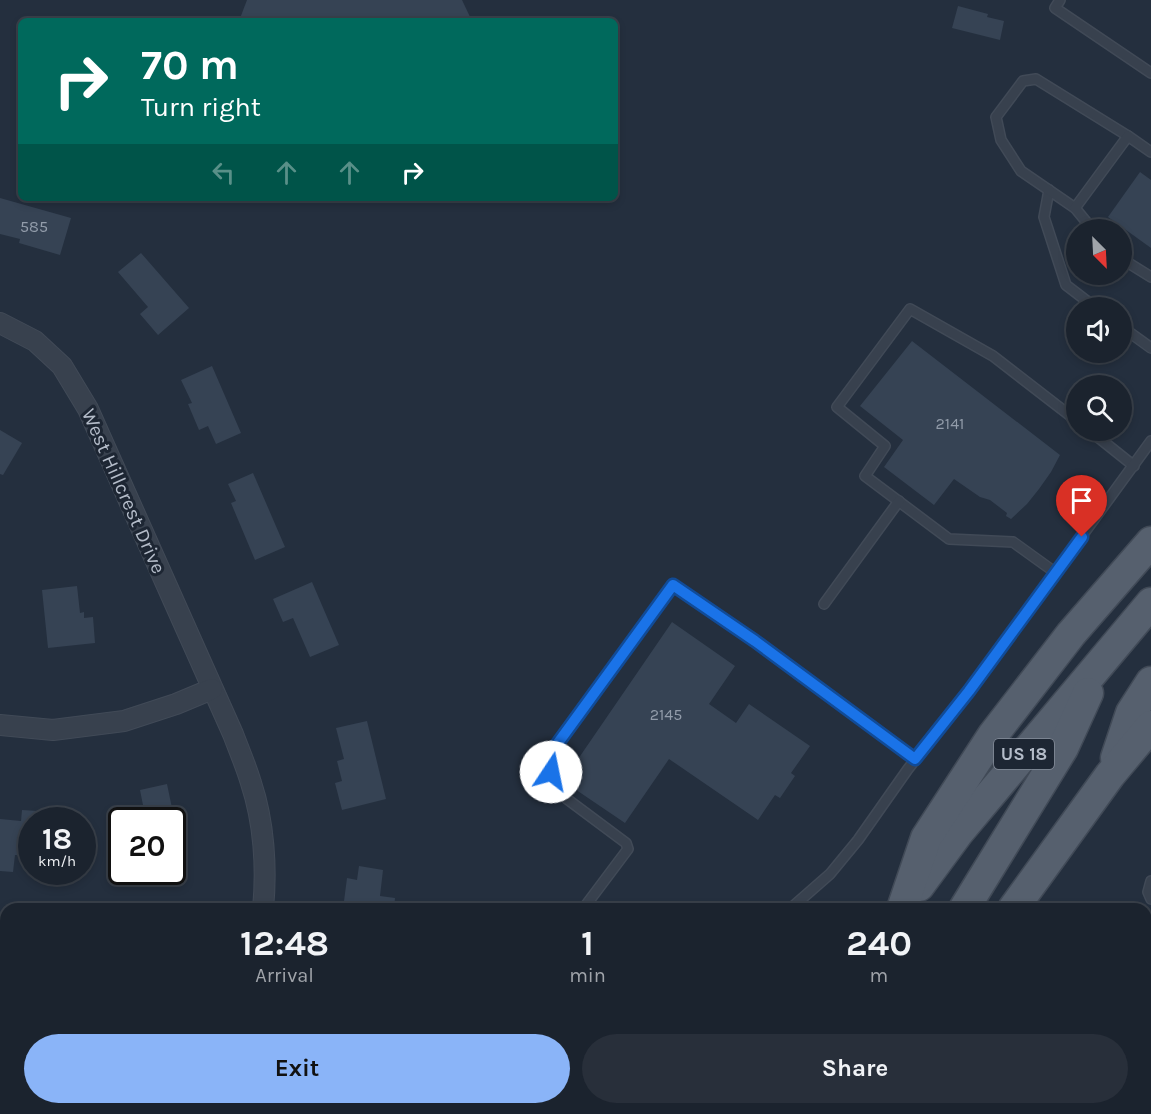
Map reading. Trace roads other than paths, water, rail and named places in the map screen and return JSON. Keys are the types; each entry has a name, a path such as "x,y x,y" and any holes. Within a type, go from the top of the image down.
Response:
{"main road":[{"path":"904,903 926,838 993,735 1071,634 1151,542"},
{"name":"US 18","path":"906,903 958,833 1151,603"},
{"path":"968,903 1063,748 1102,660"},
{"path":"1110,775 1131,713 1151,682"},
{"path":"1017,903 1110,775 1151,726"}],"street":[{"name":"West Hillcrest Drive","path":"0,322 35,341 62,366 88,409 212,688 252,785 263,839 263,903"},
{"path":"0,724 53,730 124,721 176,704 212,688"}],"lane":[{"path":"1060,0 1055,8 1151,73"},
{"path":"1084,219 1075,208 1021,171 1001,140 996,117 1023,81 1036,79 1151,152"},
{"path":"1075,208 1128,136"},
{"path":"1049,190 1044,218 1066,285 1082,297"},
{"path":"1132,265 1151,277"},
{"path":"1056,573 1012,542 949,539 865,476 885,446 837,407 910,309 993,356 1066,412"},
{"path":"1132,334 1151,348"},
{"path":"1103,441 1134,466"},
{"path":"797,903 837,866 858,840 915,759 969,691 1151,441"},
{"path":"824,604 899,501"},
{"path":"588,903 628,849 626,843 567,799 551,772 547,758 673,585 755,641 915,759"},
{"path":"1151,881 1148,892 1151,899"}]}
